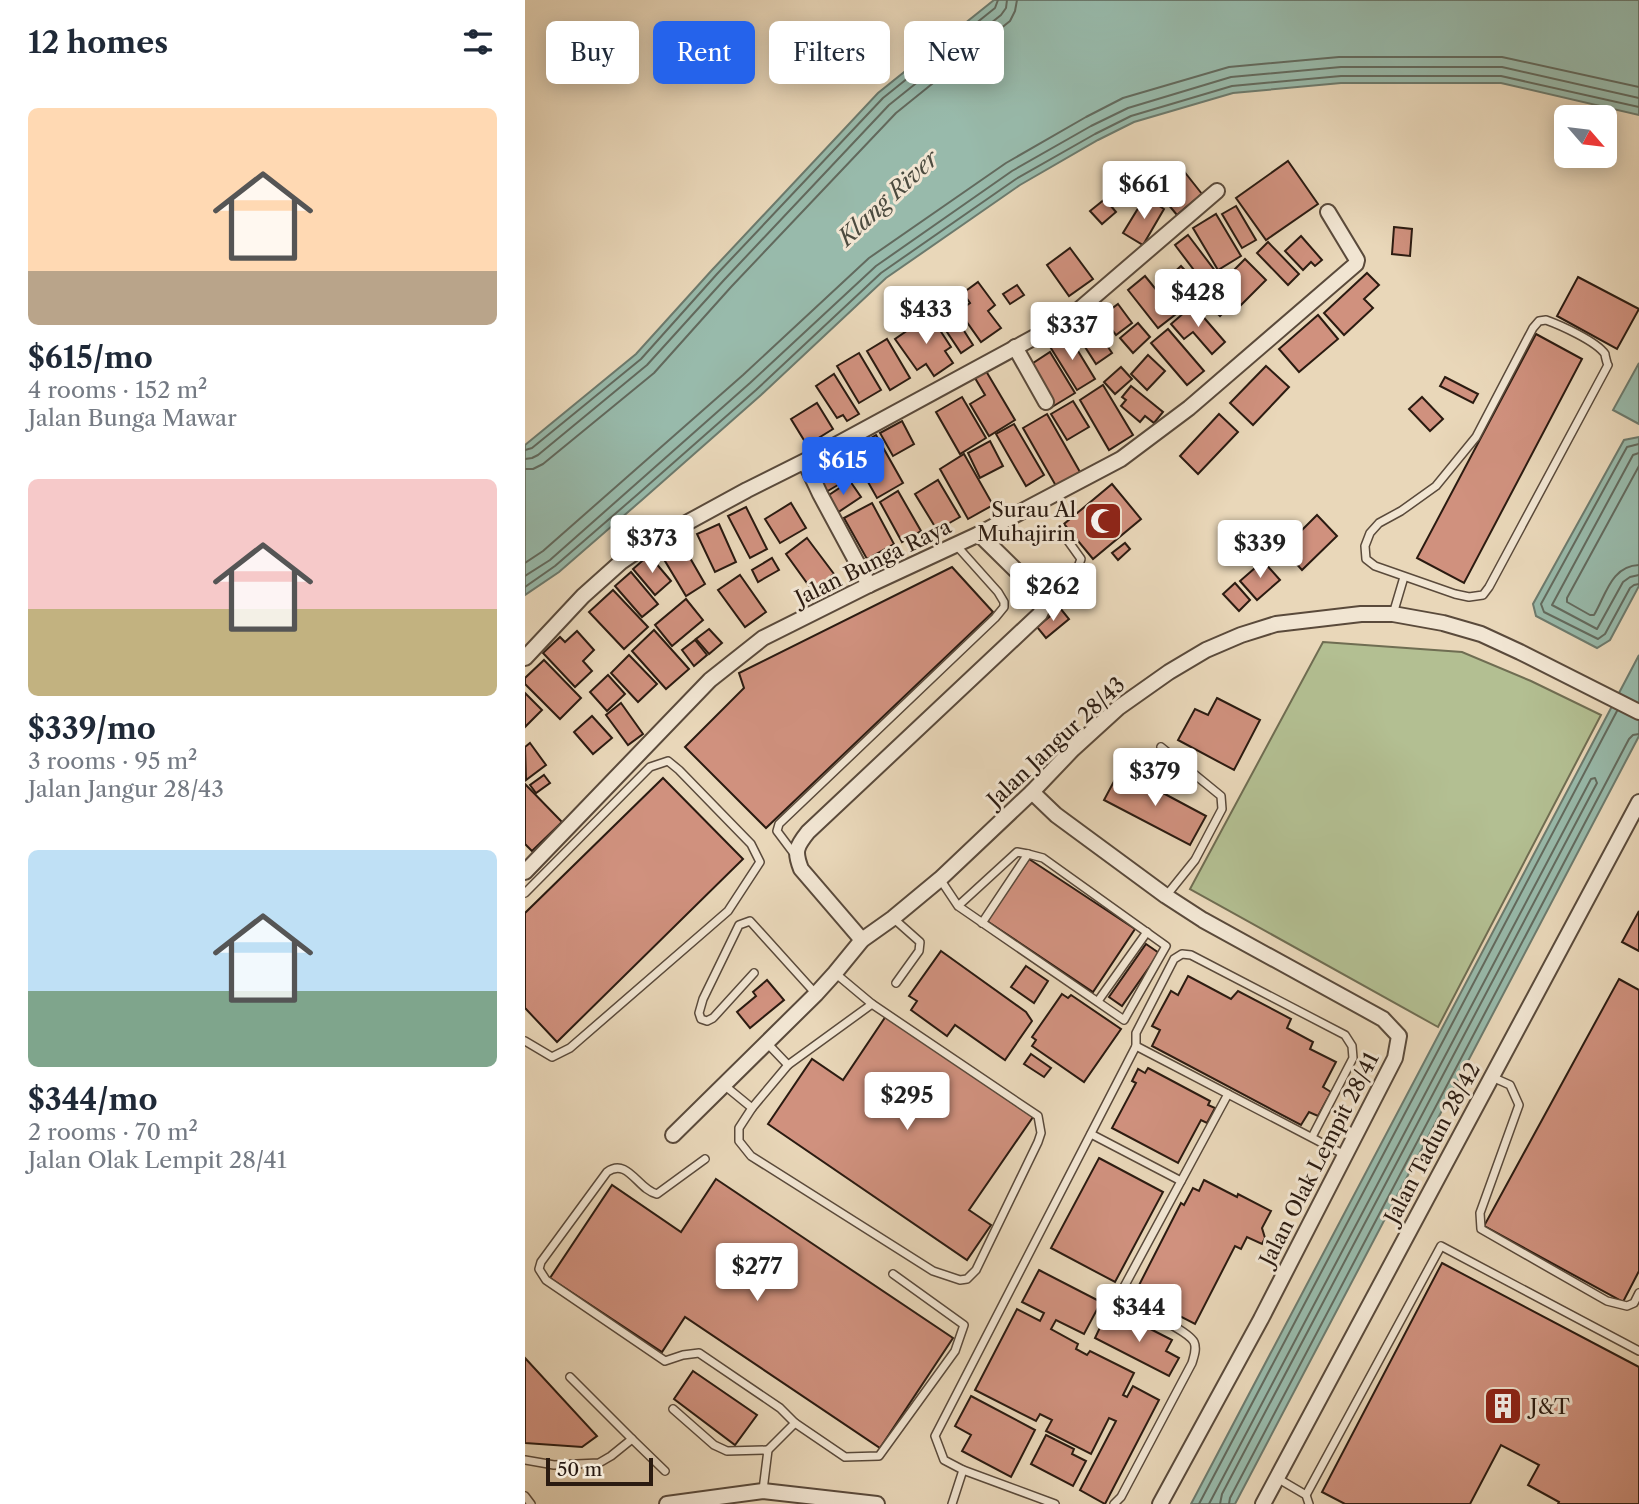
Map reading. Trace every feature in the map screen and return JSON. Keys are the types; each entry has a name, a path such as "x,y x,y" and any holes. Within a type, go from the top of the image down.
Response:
{"street":[{"path":"525,657 583,596 621,562 646,545 1068,319 1217,191"},
{"name":"Jalan Bunga Raya","path":"525,872 710,680 763,638 979,534 1121,459 1189,408 1356,264 1357,260 1328,212"},
{"path":"1016,347 1046,402"},
{"path":"804,462 869,585"},
{"path":"862,940 801,869 795,855 798,844 1040,614 1044,605 1040,594 979,534"},
{"name":"Jalan Jangur 28/43","path":"673,1135 816,994 862,940 940,878 1118,708 1206,650 1276,624 1361,614 1394,614 1443,622 1481,634 1639,712"},
{"name":"Jalan Olak Lempit 28/41","path":"1032,792 1056,815 1166,896 1203,920 1383,1018 1399,1036 1395,1058 1261,1319 1160,1504"},
{"name":"Jalan Tadun 28/42","path":"1263,1504 1639,802"},
{"path":"667,1504 763,1491 877,1504"}],"lane":[{"path":"1546,320 1595,345 1605,354 1608,365 1483,595 1469,597 1455,594 1404,577 1375,566 1366,559 1365,546 1370,533 1379,523 1436,486 1476,437 1533,328 1539,321 1546,320"},
{"path":"1044,605 1078,567 1081,559 1066,538"},
{"path":"795,855 777,831 779,824 1004,607 1005,602 998,592 956,545"},
{"path":"1394,614 1404,577"},
{"path":"1161,747 1221,796 1222,809 1195,860 1166,896"},
{"path":"525,893 650,767 668,761 751,844 760,862 728,911 570,1048 552,1057 525,1041"},
{"path":"940,878 958,906 1124,1020 1166,946 1043,858 1028,854 1017,852 958,906"},
{"path":"982,923 1028,854"},
{"path":"728,911 739,925"},
{"path":"893,918 920,942 919,951 896,983"},
{"path":"754,973 713,1018 706,1021 701,1018 699,1013 703,999 739,925 750,921 816,994"},
{"path":"1098,1001 1147,932"},
{"path":"1055,1504 963,1470 944,1460 935,1436 1136,1046 1136,1033 1174,960 1182,954 1191,955 1345,1035 1352,1045 1353,1058 1312,1137"},
{"path":"835,973 872,1004 1038,1116 1041,1133 1038,1142 976,1270 967,1279 960,1280 933,1271 751,1156 740,1141 739,1128 788,1065 872,1004"},
{"path":"767,1044 788,1065"},
{"path":"1136,1046 1345,1155"},
{"path":"1492,1076 1510,1085 1519,1105 1480,1213 1481,1229 1607,1301 1627,1306 1634,1303 1639,1293"},
{"path":"725,1085 753,1108"},
{"path":"1114,1504 1121,1497 1192,1363 1196,1350 1194,1341 1184,1332 1118,1298 1227,1094"},
{"path":"1091,1135 1181,1181"},
{"path":"705,1159 657,1194 650,1193 618,1167 607,1172 541,1262 539,1269 546,1280 665,1361 683,1354 699,1353 780,1408 795,1423 845,1457 879,1456 955,1351 964,1325 893,1273"},
{"path":"1306,1494 1441,1246 1639,1351"},
{"path":"570,1377 665,1471"},
{"path":"673,1409 714,1445 727,1451 768,1450"},
{"path":"763,1491 768,1450 795,1423"},
{"path":"525,1460 554,1465 599,1463 632,1439"},
{"path":"953,1504 963,1470"},
{"path":"1276,1478 1306,1494 1309,1504"},
{"path":"525,1496 531,1504"}],"shaded area":[{"path":"1323,642 1462,652 1601,715 1438,1027 1190,889"}],"water":[{"name":"Klang River","path":"994,0 1639,0 1639,115 1617,110 1617,105 1596,105 1501,83 1341,83 1233,93 1134,122 1020,185 886,278 761,395 643,499 559,572 525,595 525,445 636,354 878,93 904,72 904,84 1004,84 1004,21 968,21"},
{"path":"1639,363 1639,424 1613,410"},
{"path":"1639,437 1639,586 1610,640 1597,648 1536,616 1533,604 1624,440"},
{"path":"1639,655 1639,736 1235,1504 1191,1504"}],"building":[{"path":"1288,161 1318,204 1266,240 1236,198"},
{"path":"1183,170 1202,194 1177,215 1157,191"},
{"path":"1145,197 1164,209 1143,245 1123,233"},
{"path":"1105,199 1116,212 1102,224 1090,211"},
{"path":"1236,206 1256,240 1242,248 1222,214"},
{"path":"1216,214 1241,256 1218,270 1193,228"},
{"path":"1394,227 1412,229 1410,256 1392,254"},
{"path":"1188,235 1219,276 1206,286 1175,245"},
{"path":"1301,236 1322,260 1315,266 1311,262 1303,270 1285,251"},
{"path":"1268,242 1299,274 1288,285 1257,253"},
{"path":"1070,248 1093,279 1069,296 1047,265"},
{"path":"1245,259 1266,280 1241,305 1220,284"},
{"path":"1181,266 1201,288 1183,306 1169,292 1177,285 1169,277"},
{"path":"1367,273 1379,285 1364,299 1373,308 1344,335 1324,313"},
{"path":"1145,276 1176,314 1158,328 1128,290"},
{"path":"1578,277 1639,309 1617,349 1557,316"},
{"path":"978,282 995,305 988,311 1001,328 981,342 959,311 970,303 963,293"},
{"path":"1215,283 1227,295 1222,300 1229,307 1220,316 1201,297"},
{"path":"1017,285 1024,295 1010,304 1003,294"},
{"path":"1118,304 1132,323 1116,335 1102,316"},
{"path":"1193,305 1225,342 1212,354 1193,332 1184,339 1171,324"},
{"path":"930,315 951,347 945,351 953,363 934,376 926,364 917,370 895,339"},
{"path":"954,315 973,345 961,353 941,323"},
{"path":"1318,315 1338,339 1299,372 1279,349"},
{"path":"1138,323 1150,337 1133,353 1120,338"},
{"path":"1094,326 1112,353 1096,364 1078,336"},
{"path":"1168,329 1204,371 1187,385 1151,343"},
{"path":"1067,333 1095,379 1077,390 1049,345"},
{"path":"1536,334 1582,359 1464,583 1417,558"},
{"path":"887,339 910,378 890,390 867,351"},
{"path":"1050,352 1075,393 1052,407 1027,367"},
{"path":"859,353 881,390 859,403 837,366"},
{"path":"1148,355 1165,371 1147,390 1131,374"},
{"path":"1266,366 1289,387 1253,425 1230,403"},
{"path":"1121,367 1132,379 1115,394 1104,382"},
{"path":"986,371 1015,420 989,436 970,404 985,395 975,378"},
{"path":"834,374 859,414 847,421 843,415 837,418 816,386"},
{"path":"1445,377 1478,394 1473,403 1440,386"},
{"path":"1103,385 1133,435 1109,450 1080,400"},
{"path":"1131,386 1163,412 1154,423 1145,416 1140,422 1121,406 1126,400 1122,397"},
{"path":"962,397 986,438 960,454 936,412"},
{"path":"1422,397 1443,419 1430,431 1409,409"},
{"path":"1073,401 1089,427 1067,440 1051,414"},
{"path":"817,403 833,429 807,445 791,419"},
{"path":"1047,414 1080,472 1056,486 1023,428"},
{"path":"1219,414 1238,432 1198,474 1180,456"},
{"path":"902,421 914,444 893,456 880,433"},
{"path":"1014,424 1044,475 1026,486 996,434"},
{"path":"876,435 903,483 877,498 850,450"},
{"path":"990,441 1003,466 980,478 968,453"},
{"path":"840,452 853,476 826,492 812,469"},
{"path":"964,454 993,505 968,519 940,469"},
{"path":"938,480 960,517 937,530 915,494"},
{"path":"850,481 861,497 837,513 826,497"},
{"name":"Surau Al Muhajirin","path":"1112,484 1141,519 1093,559 1064,524"},
{"path":"898,491 921,531 902,542 880,502"},
{"path":"791,503 806,528 780,543 765,519"},
{"path":"872,503 894,544 867,559 844,518"},
{"path":"746,507 767,549 750,558 728,516"},
{"path":"1317,515 1337,536 1302,570 1283,549"},
{"path":"719,524 736,562 715,572 697,534"},
{"path":"807,538 834,574 812,590 786,554"},
{"path":"1125,543 1130,549 1118,560 1112,553"},
{"path":"682,544 705,584 686,596 662,556"},
{"path":"649,555 671,581 655,595 633,569"},
{"path":"772,558 779,570 758,582 752,570"},
{"path":"1263,561 1280,580 1257,600 1240,581"},
{"path":"952,567 993,612 766,828 685,747 744,688 739,673"},
{"path":"631,572 658,604 642,617 615,586"},
{"path":"740,575 766,612 745,627 718,590"},
{"path":"1235,583 1250,600 1239,611 1223,594"},
{"path":"613,590 648,627 624,649 589,612"},
{"path":"686,599 703,620 672,646 655,625"},
{"path":"1060,608 1069,619 1046,638 1037,627"},
{"path":"709,629 722,643 709,654 696,639"},
{"path":"654,630 689,669 666,689 632,651"},
{"path":"577,631 594,650 583,661 592,671 575,687 543,653 560,637 565,642"},
{"path":"695,640 707,655 694,666 682,650"},
{"path":"629,655 657,684 638,702 611,673"},
{"path":"544,660 581,698 560,719 525,684 525,678"},
{"path":"608,675 625,694 607,711 590,692"},
{"path":"525,693 542,710 525,727"},
{"path":"1217,698 1260,720 1234,770 1178,740 1195,709 1208,715"},
{"path":"621,703 643,734 628,745 606,715"},
{"path":"592,716 612,738 593,754 574,732"},
{"path":"530,743 546,765 526,780 525,747"},
{"path":"1120,770 1206,816 1190,845 1104,800"},
{"path":"544,775 550,783 536,793 530,785"},
{"path":"663,778 743,859 557,1042 525,1008 525,913"},
{"path":"525,784 562,822 532,851 525,844"},
{"path":"1029,859 1135,929 1093,992 987,921"},
{"path":"1639,911 1639,951 1622,942"},
{"path":"1146,944 1159,953 1122,1006 1109,997"},
{"path":"941,951 1026,1012 1032,1021 1005,1060 955,1025 947,1036 911,1010 917,1001 909,996"},
{"path":"1026,966 1048,981 1034,1003 1011,987"},
{"path":"1188,976 1231,999 1238,991 1291,1019 1287,1028 1313,1042 1310,1049 1336,1062 1323,1087 1331,1092 1318,1116 1309,1112 1301,1125 1152,1046 1160,1030 1152,1026 1171,991 1178,995"},
{"path":"1619,979 1639,990 1639,1271 1623,1302 1484,1226"},
{"path":"767,980 784,1000 750,1028 737,1012 756,996 753,992"},
{"path":"1062,994 1068,998 1071,995 1121,1029 1084,1082 1032,1046 1036,1040 1032,1037"},
{"path":"886,1016 1033,1117 969,1210 991,1225 967,1260 768,1124 812,1059 843,1080"},
{"path":"1031,1054 1051,1068 1044,1077 1024,1064"},
{"path":"1148,1068 1210,1101 1208,1105 1215,1108 1207,1123 1201,1120 1178,1163 1112,1128 1136,1083 1132,1081 1138,1069 1145,1073"},
{"path":"1099,1158 1163,1192 1115,1282 1051,1248"},
{"path":"716,1179 953,1338 880,1448 685,1317 662,1352 550,1278 612,1185 681,1232"},
{"path":"1204,1180 1271,1211 1262,1228 1265,1238 1262,1244 1247,1237 1241,1249 1235,1246 1195,1324 1135,1293 1181,1203 1184,1205 1193,1188 1199,1191"},
{"name":"J&T","path":"1442,1263 1639,1367 1639,1504 1558,1504 1559,1502 1528,1485 1539,1465 1501,1445 1470,1504 1345,1504 1322,1492"},
{"path":"1039,1270 1101,1302 1084,1334 1056,1320 1051,1329 1078,1344 1076,1349 1087,1355 1090,1351 1134,1373 1123,1395 1127,1397 1133,1386 1159,1400 1105,1504 1080,1490 1116,1421 1109,1418 1091,1454 1046,1431 1052,1420 1040,1414 1036,1421 975,1390 1017,1309 1040,1321 1044,1313 1022,1302"},
{"path":"1121,1314 1172,1340 1166,1351 1179,1358 1169,1376 1095,1338 1103,1321 1115,1327"},
{"path":"525,1358 597,1436 582,1447 525,1443"},
{"path":"693,1371 757,1415 735,1445 674,1399"},
{"path":"971,1396 1035,1430 1011,1477 962,1451 971,1435 955,1426"},
{"path":"1046,1435 1074,1449 1072,1454 1086,1461 1073,1486 1031,1464"}],"place":[{"name":"Surau Al Muhajirin","path":"1103,521"},
{"name":"J&T","path":"1503,1406"}]}
